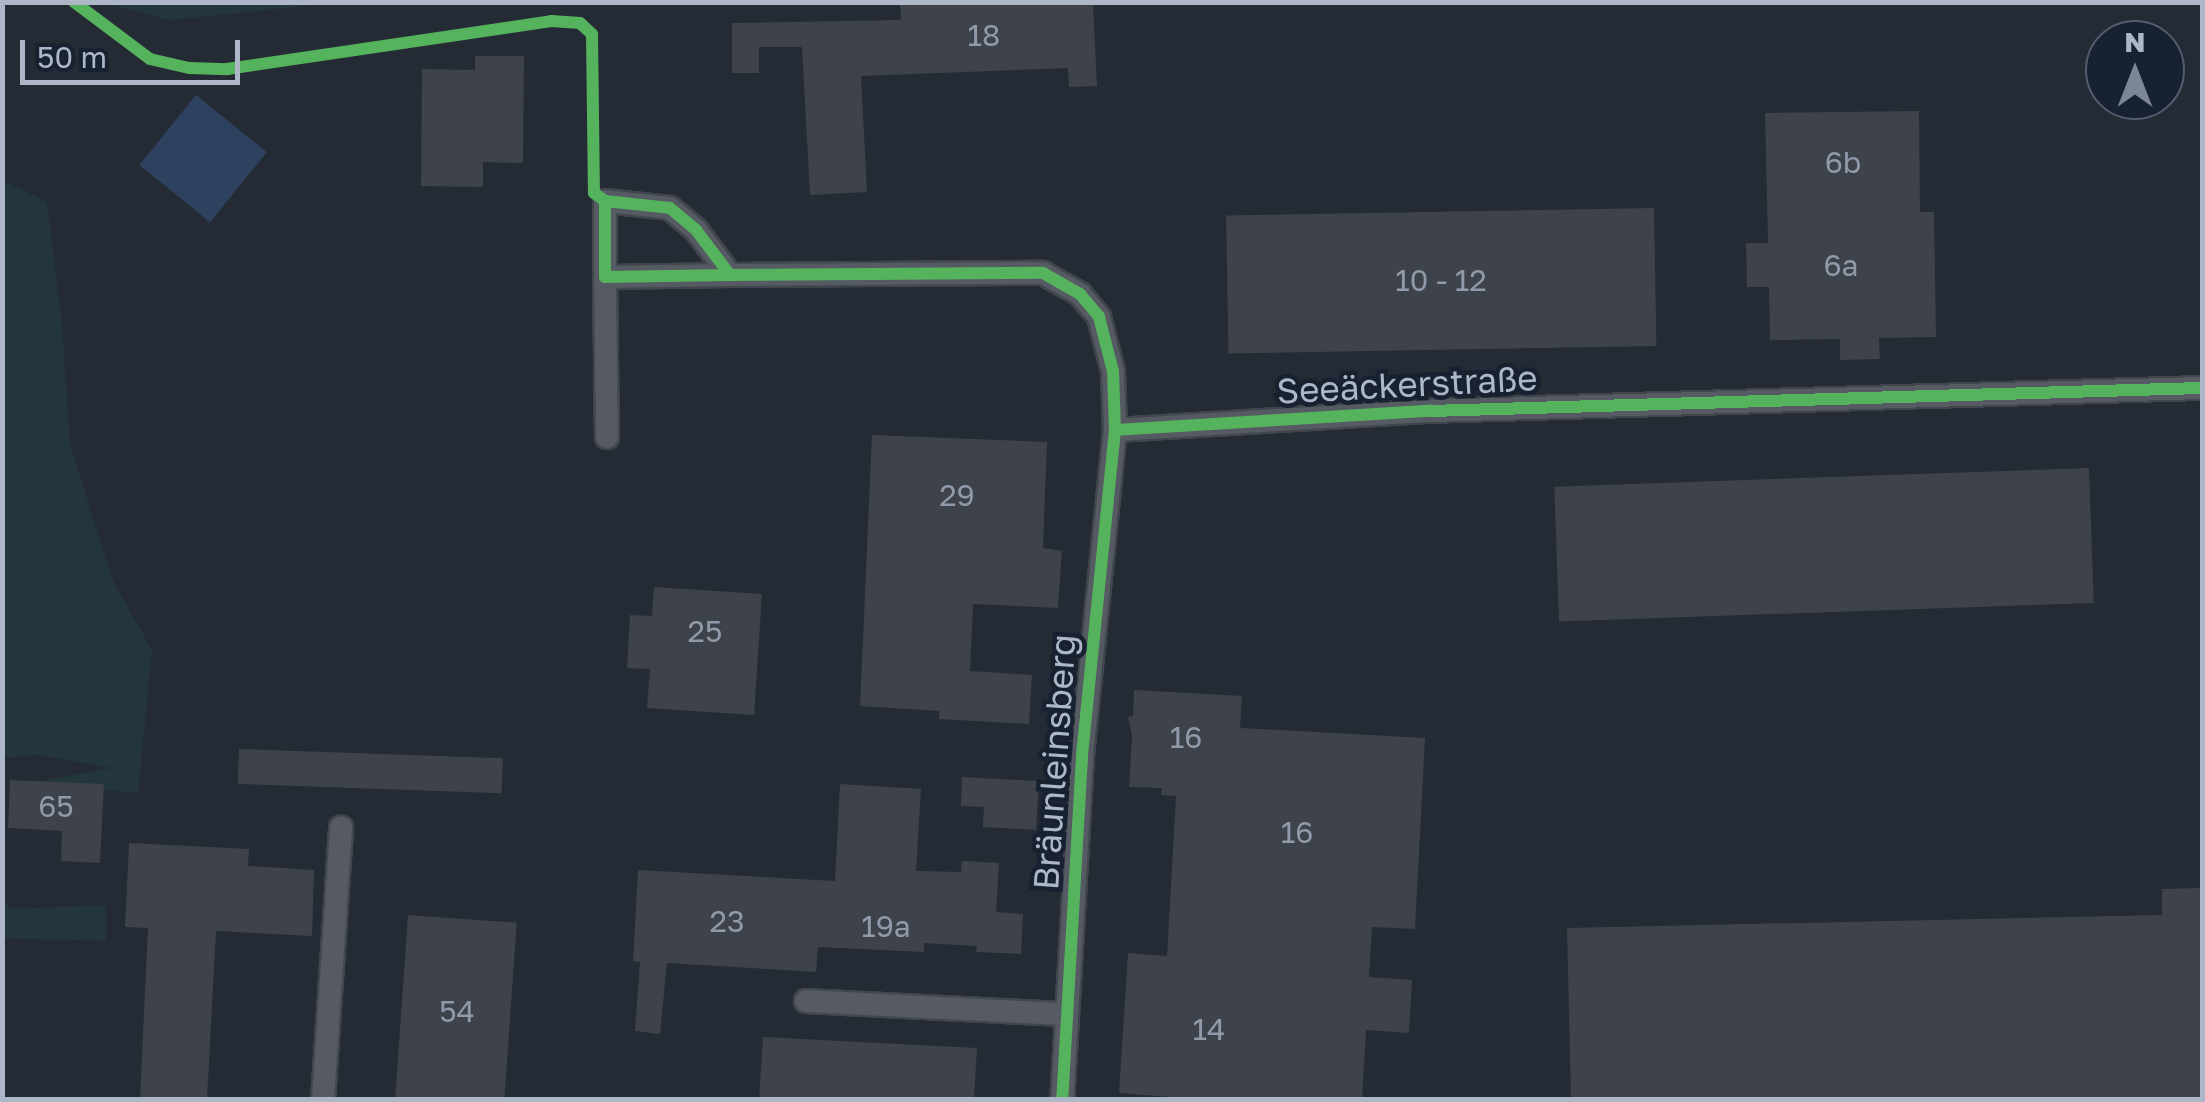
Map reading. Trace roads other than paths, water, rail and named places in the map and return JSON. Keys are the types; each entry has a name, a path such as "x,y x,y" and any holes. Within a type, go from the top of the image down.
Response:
{"street":[{"path":"607,436 606,201 670,208 696,230 730,275"},
{"path":"606,277 1043,273 1080,294 1099,317 1113,371 1115,430"},
{"name":"Seeäckerstraße","path":"1115,430 1430,410 2202,388"},
{"name":"Bräunleinsberg","path":"1062,1100 1085,724 1115,430"},
{"path":"322,1100 341,828"},
{"path":"806,1001 1066,1014"}],"water":[{"path":"196,95 267,152 210,222 139,165"}]}
